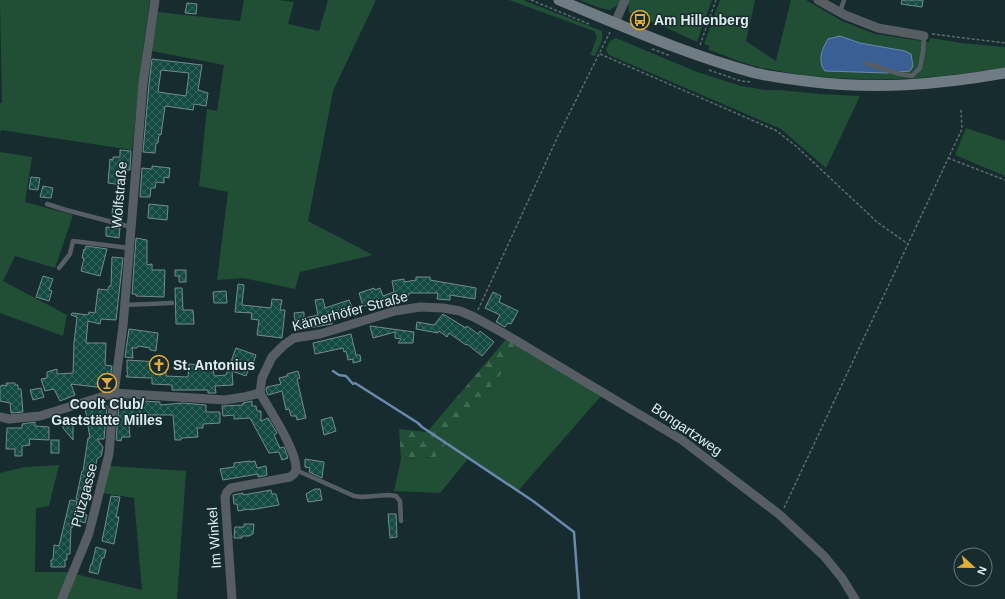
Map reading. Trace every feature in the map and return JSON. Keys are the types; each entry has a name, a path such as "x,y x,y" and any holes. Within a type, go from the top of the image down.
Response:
{"main road":[{"path":"559,0 612,27 755,73 781,78 863,86 909,86 1005,73"}],"street":[{"name":"Wolfstraße","path":"114,393 124,305 143,83 155,0"},
{"path":"612,27 625,0"},
{"path":"818,0 840,12 878,28 924,36"},
{"name":"Kämerhöfer Straße","path":"260,393 262,378 272,357 284,345 294,338 320,334 395,311 420,307 443,308 460,311 474,317"},
{"name":"Bongartzweg","path":"474,317 682,440 780,515 824,556 842,578 855,599"},
{"path":"0,417 9,419 40,416 114,393 225,400 260,393 290,448 296,470"},
{"name":"Pützgasse","path":"62,599 89,533 109,454 114,393"},
{"name":"Im Winkel","path":"232,599 225,497 227,492 231,488 290,477 296,470"}],"lane":[{"path":"840,12 844,0"},
{"path":"865,63 900,74 912,76 920,68 924,36"},
{"path":"47,204 130,227"},
{"path":"59,268 70,254 73,241 129,248"},
{"path":"124,305 172,303"},
{"path":"296,470 354,496 362,498 388,495 396,496 400,501 401,521"}],"path":[{"path":"531,0 589,24"},
{"path":"702,57 705,48 700,46 716,0"},
{"path":"474,317 558,136 600,54 612,27"},
{"path":"924,36 933,34 986,42 1005,43"},
{"path":"600,54 776,131 797,147 877,222 908,244"},
{"path":"780,515 962,128 961,109"},
{"path":"948,158 1005,180"}],"green space":[{"path":"0,0 150,0 132,150 1,130 0,134 0,103 2,103"},
{"path":"244,0 277,0 294,2 288,24 319,31 328,0 376,0 333,91 308,221 373,255 300,272 295,289 243,278 217,280 228,192 199,186 207,109 217,111 224,65 152,51 158,12 240,21"},
{"path":"509,0 523,0 602,31 602,40 595,56 590,55 597,37 594,31"},
{"path":"579,0 621,0 619,4 610,10"},
{"path":"630,0 712,0 697,42 665,27 629,13 628,3"},
{"path":"720,0 755,0 746,41 776,61 791,0 806,0 842,21 875,34 929,42 930,38 961,43 1005,47 1005,67 943,76 851,79 789,73 758,67 709,50 709,46 704,44"},
{"path":"616,38 697,72 741,86 765,90 860,96 826,168 781,129 609,55 606,49 610,41"},
{"path":"966,128 1005,141 1005,176 955,155"},
{"path":"0,152 32,157 25,202 73,215 55,268 15,256 3,281 67,315 63,336 0,313"},
{"path":"508,337 523,346 435,457 401,459 399,429 427,432"},
{"path":"523,346 601,396 518,491 468,459 440,493 394,491 401,459 435,457"},
{"path":"59,465 49,506 36,508 35,572 67,572 142,590 134,498 102,493 110,466 186,471 177,599 0,599 0,473 25,467"}],"water":[{"path":"840,36 860,43 905,51 911,54 913,66 910,71 887,73 825,71 821,63 821,55 824,47 828,39"}],"building":[{"path":"902,0 923,0 922,7 901,4"},
{"path":"187,3 197,4 196,14 185,13"},
{"path":"152,59 202,65 198,90 208,93 206,106 194,104 193,110 165,106 161,135 159,134 155,153 143,152","holes":["161,70 189,73 186,96 158,92"]},
{"path":"120,150 131,151 130,170 124,170 122,185 108,183 110,159 113,160 113,157 120,157"},
{"path":"152,166 170,168 169,178 164,177 164,183 156,182 155,188 151,188 150,197 140,197 142,168 152,169"},
{"path":"31,177 40,178 38,190 29,189"},
{"path":"43,186 53,188 51,198 40,197"},
{"path":"113,203 123,204 122,217 112,215"},
{"path":"149,204 168,206 167,220 148,218"},
{"path":"106,227 120,228 119,238 106,236"},
{"path":"136,238 147,240 147,265 152,264 152,270 165,270 164,297 136,296 136,294 132,294"},
{"path":"86,246 107,249 100,276 81,271 84,258 82,258"},
{"path":"112,257 123,258 116,320 101,319 100,324 88,321 86,343 106,343 105,365 112,366 109,386 96,387 71,384 75,395 60,401 54,389 45,391 41,379 47,378 47,372 57,369 57,374 73,373 77,317 71,315 72,313 88,315 89,312 95,313 98,289 108,290 109,286 111,286"},
{"path":"175,270 186,270 186,282 179,282 179,276 175,276"},
{"path":"43,276 53,279 49,290 52,291 49,301 36,297"},
{"path":"416,277 430,277 430,280 476,288 475,299 450,295 450,300 437,299 438,293 409,293 409,295 396,297 397,300 385,304 383,300 375,302 373,305 363,306 359,293 374,288 375,290 380,288 383,296 394,292 392,281 404,279 404,282 416,280"},
{"path":"238,284 244,285 242,305 271,308 272,299 282,300 280,310 285,310 282,338 257,335 259,320 251,319 252,313 235,312"},
{"path":"175,288 182,288 183,310 193,310 194,324 176,324"},
{"path":"226,291 227,303 214,303 213,292"},
{"path":"493,292 501,296 499,302 518,311 511,324 508,323 505,327 496,322 500,315 485,308"},
{"path":"323,299 325,308 349,300 354,312 343,317 342,315 331,317 332,324 296,330 294,313 304,312 304,318 318,315 315,300"},
{"path":"443,314 466,328 467,326 478,334 480,331 494,342 482,356 467,344 466,345 449,333 447,337 439,331 438,333 416,329 417,322 434,325"},
{"path":"370,326 414,332 413,343 398,343 401,339 395,338 395,332 373,338"},
{"path":"129,329 158,333 156,351 150,350 150,348 138,346 137,348 132,348 133,358 125,357"},
{"path":"351,334 356,355 360,355 361,361 353,363 353,359 348,360 346,351 344,352 343,348 315,354 313,343"},
{"path":"236,348 256,355 253,364 251,363 246,376 232,371 233,385 215,386 216,393 208,393 208,390 172,390 172,385 152,384 152,378 126,377 128,373 127,360 162,363 162,365 166,366 166,376 188,377 189,364 201,366 213,365 214,376 226,375"},
{"path":"298,371 300,378 297,379 306,418 297,420 296,416 291,416 289,409 286,410 282,391 268,395 266,390 267,387 281,384 279,378"},
{"path":"6,383 15,383 15,385 18,385 18,389 21,389 23,412 11,413 10,403 0,401 0,386 7,386"},
{"path":"41,388 44,397 33,400 30,390"},
{"path":"124,400 160,402 160,405 183,403 206,405 206,412 220,412 220,423 203,424 203,428 197,428 198,437 181,438 181,440 175,440 173,415 145,415 146,420 142,420 142,426 129,425 130,437 122,437 121,441 116,440 119,403 124,404"},
{"path":"252,401 252,406 256,406 257,411 261,411 261,421 268,418 277,433 274,435 280,448 284,447 288,458 282,460 279,452 269,453 250,418 234,419 234,415 223,416 222,406 243,405 243,403"},
{"path":"92,406 107,406 104,439 97,439 103,447 101,456 97,459 88,502 76,499 83,471 88,438 90,438 87,420 88,416 87,418 85,408"},
{"path":"332,417 336,431 324,435 321,420"},
{"path":"63,418 73,418 73,440 63,428"},
{"path":"35,422 35,426 49,427 49,440 29,439 30,445 22,446 22,456 15,456 15,449 6,449 7,428 22,428 22,424"},
{"path":"51,440 59,440 59,453 51,453"},
{"path":"305,459 324,462 322,478 309,472 310,468 305,467"},
{"path":"255,461 257,468 266,466 267,475 258,477 258,474 223,480 220,469 234,467 234,463"},
{"path":"315,489 320,489 322,500 308,502 306,494"},
{"path":"271,490 272,494 276,494 279,505 238,511 237,504 234,504 233,495 243,493 243,495"},
{"path":"111,496 120,497 116,517 119,517 114,544 102,541"},
{"path":"70,500 77,501 75,511 87,515 85,523 73,519 73,527 71,527 70,554 67,554 65,567 51,567 54,545 59,546"},
{"path":"388,514 396,514 397,537 390,538"},
{"path":"244,524 254,524 253,534 249,536 242,536 242,538 234,538 235,527 244,527"},
{"path":"96,547 106,550 104,558 102,558 98,574 89,572"}],"waterway":[{"path":"333,371 339,375 346,376 353,384 355,383 418,423 533,501 574,532 579,599"}],"place":[{"name":"Am Hillenberg","path":"640,20"},
{"name":"St. Antonius","path":"159,365"},
{"name":"Coolt Club/ Gaststätte Milles","path":"107,383"}]}
